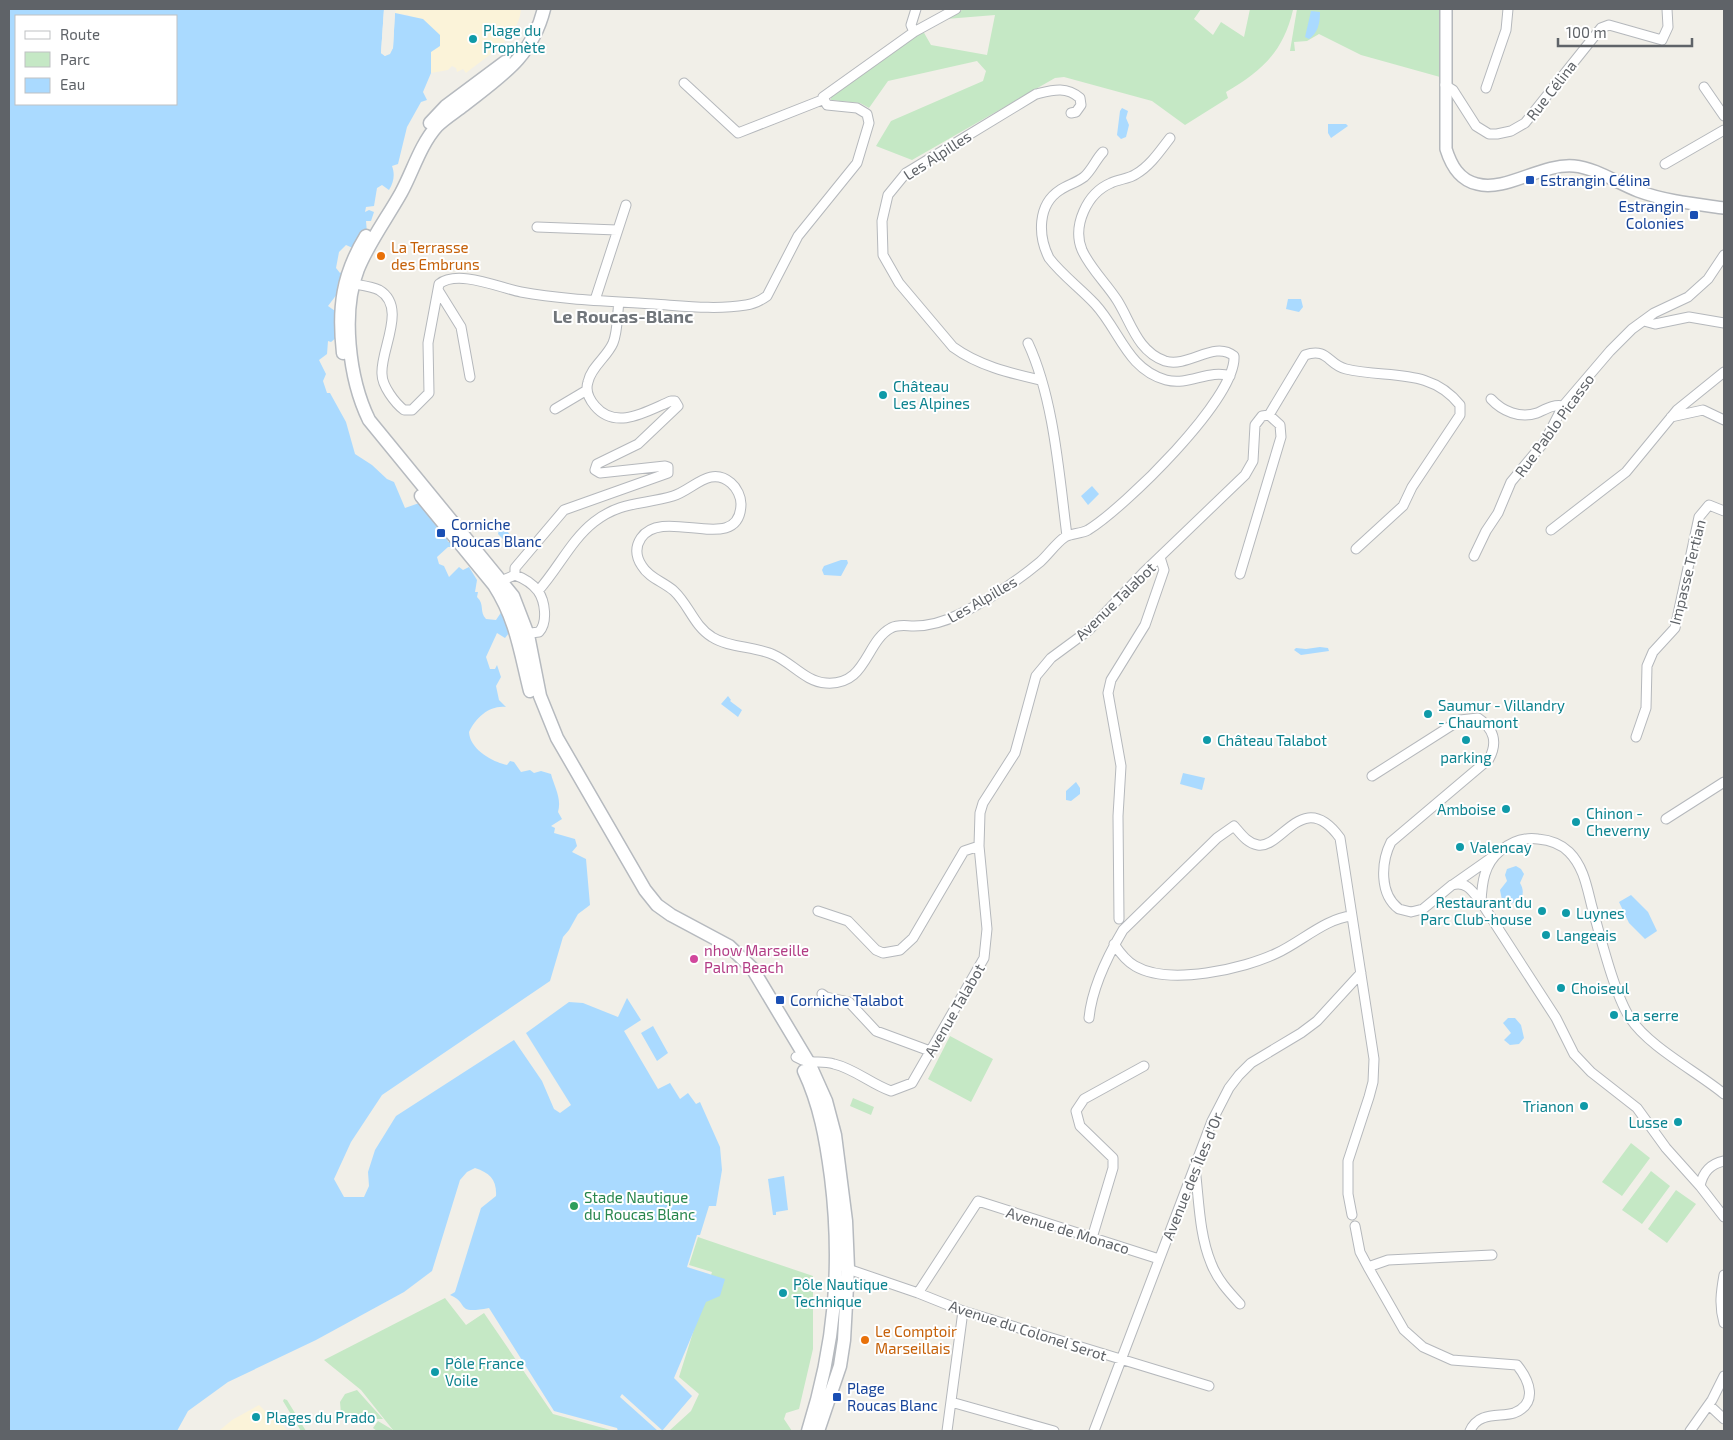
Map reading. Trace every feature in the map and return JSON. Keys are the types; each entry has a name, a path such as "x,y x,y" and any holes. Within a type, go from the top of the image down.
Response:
{"main road":[{"path":"536,9 527,34 511,57 446,106 423,131 388,200 358,249 349,283 353,374 362,405 369,420 498,582 513,596 532,697 540,719 638,895 652,911 667,922 724,953 737,964 754,986 807,1078 823,1122 842,1268 844,1340 840,1366 818,1431"},
{"path":"349,283 402,191 430,134 444,119 514,66 534,39 544,9"},
{"path":"498,582 505,603 522,636 547,715 557,738 645,890 670,915 729,946 742,957 761,981 809,1063 826,1101 835,1135 846,1221 842,1268 827,1362 808,1431"}],"street":[{"path":"914,32 911,25 916,9"},
{"path":"684,82 738,133 822,100 825,95 914,32 956,9"},
{"path":"1446,9 1446,148 1452,166 1466,180 1476,184 1490,185 1553,167 1575,166 1585,168 1660,198 1724,208"},
{"path":"1486,88 1506,30 1508,9"},
{"name":"Rue Célina","path":"1446,85 1453,90 1482,130 1489,134 1511,131 1531,117 1601,28 1609,24 1662,40 1668,27 1667,9"},
{"path":"1704,87 1724,116"},
{"name":"Les Alpilles","path":"1040,380 988,366 953,347 890,271 883,255 882,221 888,195 906,173 1036,94 1058,89 1074,93 1080,98 1081,105 1076,112 1070,113"},
{"path":"349,283 377,289 389,298 392,315 382,374 396,404 404,410 412,410 429,393 428,343 438,290 444,280 470,279 521,292 618,302 711,307 746,306 758,302 767,296 798,236 861,155 869,123 867,114 857,108 827,105 822,100"},
{"path":"1665,164 1724,130"},
{"name":"Les Alpilles","path":"538,591 583,532 598,519 635,502 673,496 709,477 718,476 735,486 739,495 741,504 739,515 734,523 727,528 717,530 668,525 650,529 642,537 638,545 637,554 640,564 646,572 674,590 701,628 716,640 770,653 783,659 816,681 831,683 852,676 861,668 885,633 893,627 930,624 960,615 1021,577 1067,536 1085,531 1114,511 1198,426 1218,397 1235,365 1234,356 1228,351 1219,350 1183,362 1167,361 1154,356 1142,346 1120,304 1088,262 1077,234 1085,209 1098,190 1110,183 1135,175 1148,165 1170,138"},
{"path":"1103,152 1086,175 1068,188 1062,189 1051,198 1046,207 1041,227 1044,248 1049,258 1096,305 1123,347 1142,369 1168,380 1182,382 1215,374 1230,376"},
{"path":"595,300 626,205"},
{"path":"537,227 617,230"},
{"name":"Rue Pablo Picasso","path":"1474,556 1486,531 1498,514 1511,482 1545,441 1563,406 1610,350 1654,313 1688,297 1708,279 1724,255"},
{"path":"438,290 461,327 470,378"},
{"path":"515,575 514,568 564,510 668,473 668,467 665,466 600,473 594,468 597,464 638,444 676,409 678,403 672,401 626,419 617,419 601,413 590,401 586,390 590,376 614,343 618,302"},
{"path":"1644,321 1655,324 1689,317 1724,323"},
{"path":"1028,343 1038,364 1057,459 1067,536"},
{"path":"1160,557 1246,475 1253,461 1255,425 1262,416 1269,414 1305,355 1314,352 1322,353 1344,369 1419,378 1452,395 1460,405 1460,415 1412,487 1403,506 1356,549"},
{"path":"1551,530 1626,472 1672,417 1724,372"},
{"path":"555,408 586,390"},
{"path":"1490,399 1517,415 1531,415 1548,408 1563,406"},
{"path":"1672,417 1703,410 1724,420"},
{"path":"1240,574 1281,437 1280,425 1269,414"},
{"name":"Impasse Tertian","path":"1636,737 1646,708 1647,666 1653,652 1675,628 1700,517 1709,506 1724,511"},
{"name":"Avenue Talabot","path":"809,1063 832,1063 849,1069 891,1092 912,1084 984,958 987,929 979,846 980,813 983,802 1014,753 1036,676 1051,658 1090,630 1160,557 1164,570 1157,584 1145,625 1111,680 1108,693 1121,766 1118,816 1119,919"},
{"path":"1143,573 1149,571 1153,574 1157,584"},
{"path":"498,582 515,575 529,582 538,591 542,600 544,623 541,630 522,636"},
{"path":"1372,776 1460,720 1478,718 1488,726 1494,736 1494,745 1488,759 1405,828 1391,842 1384,855 1386,889 1391,902 1399,909 1411,912 1422,909 1516,841 1529,838 1547,840 1569,852 1584,875 1612,971 1629,1017 1645,1036 1701,1075 1724,1094"},
{"path":"1666,819 1724,782"},
{"path":"1089,1018 1091,998 1114,944 1123,930 1162,889 1217,838 1234,826 1247,840 1259,845 1268,843 1300,819 1318,819 1332,826 1340,838 1374,1059 1373,1082 1348,1161 1348,1194 1352,1215"},
{"path":"818,912 848,921 876,950 883,953 900,950 913,938 964,851 979,846"},
{"path":"1480,902 1483,882 1490,862 1495,856"},
{"path":"1452,886 1458,883 1466,886 1480,902 1556,1018 1574,1054 1591,1072 1637,1108 1666,1148 1700,1186 1724,1217"},
{"path":"1114,944 1123,956 1145,971 1156,974 1194,974 1233,968 1264,959 1293,945 1336,920 1352,916"},
{"name":"Avenue des Îles d'Or","path":"1094,1431 1212,1121 1229,1088 1251,1063 1301,1033 1317,1021 1361,973"},
{"path":"822,994 826,997 849,1002 876,1031 930,1051"},
{"path":"796,1057 809,1063"},
{"path":"1092,1238 1113,1168 1113,1158 1080,1126 1076,1111 1084,1099 1144,1066"},
{"path":"1700,1186 1702,1176 1708,1168 1724,1161"},
{"path":"1195,1166 1203,1233 1211,1263 1223,1285 1240,1304"},
{"name":"Avenue de Monaco","path":"918,1293 978,1201 1159,1259"},
{"path":"1355,1226 1360,1252 1404,1330 1424,1347 1452,1360 1517,1365 1527,1377 1530,1392 1523,1408 1513,1413 1483,1418 1472,1426 1470,1431"},
{"path":"1368,1267 1388,1260 1492,1255"},
{"name":"Avenue du Colonel Serot","path":"842,1268 918,1293 963,1311 1210,1386"},
{"path":"1724,1275 1720,1295 1724,1323"},
{"path":"947,1431 963,1311"},
{"path":"1690,1431 1709,1405 1724,1376"},
{"path":"951,1402 1054,1431"},
{"path":"1709,1405 1724,1419"}],"green space":[{"path":"964,9 1201,9 1194,19 1213,35 1221,22 1244,37 1250,9 1293,10 1283,38 1269,59 1250,76 1226,92 1228,98 1185,125 1152,101 1064,77 1055,78 912,160 876,146 891,121 983,81 986,71 977,61 888,81 869,108 860,103 831,100 831,95 923,31 931,45 987,55 995,15 946,19"},
{"path":"1297,9 1441,9 1440,77 1361,55 1319,34 1307,41 1294,42 1295,51 1290,51"},
{"path":"950,1036 993,1059 971,1102 928,1079"},
{"path":"853,1098 874,1107 871,1115 850,1106"},
{"path":"1631,1143 1650,1158 1622,1196 1602,1182"},
{"path":"1651,1171 1670,1186 1642,1224 1622,1210"},
{"path":"1676,1190 1696,1204 1667,1243 1648,1229"},
{"path":"698,1237 813,1276 813,1349 799,1409 786,1413 784,1419 792,1431 669,1431 691,1411 699,1394 679,1377 712,1272 689,1265"},
{"path":"445,1298 466,1325 484,1313 553,1414 614,1431 377,1431 373,1428 378,1421 393,1430 361,1390 324,1360"},
{"path":"357,1390 383,1419 351,1419 341,1414 340,1402 345,1394"},
{"path":"284,1399 287,1400 306,1431 301,1431 283,1401"}],"sand":[{"name":"Plage du Prophète","path":"396,9 521,9 515,29 508,38 466,73 463,69 457,72 456,68 452,66 448,70 431,73 431,52 409,15 395,13"},
{"name":"Plages du Prado","path":"259,1405 287,1431 219,1431 232,1420"}],"water":[{"path":"9,9 384,9 381,53 385,56 393,48 395,13 423,19 440,35 440,46 431,52 431,73 423,92 427,100 421,102 407,127 398,164 392,166 394,172 392,184 389,190 382,185 377,188 374,206 366,207 365,212 369,210 374,212 371,221 366,221 367,233 355,249 346,245 339,252 336,268 340,273 344,270 338,283 337,294 328,306 338,313 337,337 331,342 328,341 327,354 319,360 326,374 323,381 327,393 330,393 346,422 355,454 372,465 387,479 394,482 405,508 422,502 442,517 448,542 452,542 454,547 448,547 437,557 439,564 444,566 449,577 459,567 463,570 469,567 477,580 475,592 478,592 477,597 481,602 486,619 496,620 502,611 509,633 505,638 497,633 486,657 490,669 495,669 497,665 501,677 496,686 499,700 506,707 494,708 484,713 475,721 469,732 470,738 478,750 495,761 507,765 510,761 514,762 521,772 530,770 534,773 541,771 551,774 558,797 558,812 562,819 551,826 555,828 554,833 575,839 577,846 572,852 586,859 590,905 578,914 563,937 550,981 382,1095 351,1142 334,1179 344,1197 364,1197 369,1186 368,1172 375,1150 396,1116 514,1040 542,1081 554,1109 560,1113 571,1105 526,1033 569,1002 583,1003 618,1017 627,998 641,1020 624,1031 658,1089 670,1083 680,1099 688,1093 696,1104 700,1102 720,1147 722,1170 716,1206 709,1206 687,1267 725,1279 720,1296 706,1302 674,1378 692,1396 662,1431 618,1431 617,1428 554,1411 489,1308 467,1309 460,1301 450,1295 455,1292 481,1208 496,1196 492,1178 485,1172 475,1168 467,1172 460,1180 432,1271 404,1292 316,1340 228,1382 188,1411 177,1431 9,1431"},
{"path":"1311,11 1320,12 1320,16 1316,31 1309,39 1305,37"},
{"path":"1122,108 1128,111 1126,118 1129,125 1126,137 1121,139 1117,135"},
{"path":"1328,124 1346,124 1348,126 1331,138 1328,133"},
{"path":"1288,299 1301,299 1303,307 1299,312 1286,309"},
{"path":"1092,486 1099,494 1088,505 1081,496"},
{"path":"501,523 514,540 509,545 498,534"},
{"path":"841,560 847,560 848,563 841,576 824,575 822,570 824,566"},
{"path":"1296,648 1328,648 1329,651 1301,655 1294,650"},
{"path":"728,696 730,701 742,710 738,717 721,704"},
{"path":"1183,773 1205,778 1202,790 1180,784"},
{"path":"1076,782 1080,788 1080,794 1071,801 1066,800 1066,791"},
{"path":"1516,866 1524,874 1520,883 1523,891 1518,902 1508,904 1502,900 1500,890 1507,881 1505,875 1507,869"},
{"path":"1631,895 1648,912 1657,931 1645,939 1629,923 1619,902"},
{"path":"1508,1018 1515,1018 1521,1025 1524,1038 1519,1044 1510,1045 1504,1040 1511,1033 1503,1023"},
{"path":"653,1026 668,1053 657,1061 641,1033"},
{"path":"784,1176 788,1210 776,1212 776,1215 773,1215 768,1179"}],"pier":[{"path":"384,9 386,9 384,52 386,53 390,48 393,13 395,11 393,48 390,54 385,56 381,53"},
{"path":"622,1394 663,1431 658,1431 620,1397"}],"place":[{"name":"Plage du Prophète","path":"473,39"},
{"name":"Estrangin Célina","path":"1530,180"},
{"name":"Estrangin Colonies","path":"1694,215"},
{"name":"La Terrasse des Embruns","path":"381,256"},
{"name":"Château Les Alpines","path":"883,395"},
{"name":"Corniche Roucas Blanc","path":"441,533"},
{"name":"Saumur - Villandry - Chaumont","path":"1428,714"},
{"name":"Château Talabot","path":"1207,740"},
{"name":"parking","path":"1466,740"},
{"name":"Amboise","path":"1506,809"},
{"name":"Chinon - Cheverny","path":"1576,822"},
{"name":"Valencay","path":"1460,847"},
{"name":"Restaurant du Parc Club-house","path":"1542,911"},
{"name":"Luynes","path":"1566,913"},
{"name":"Langeais","path":"1546,935"},
{"name":"nhow Marseille Palm Beach","path":"694,959"},
{"name":"Choiseul","path":"1561,988"},
{"name":"Corniche Talabot","path":"780,1000"},
{"name":"La serre","path":"1614,1015"},
{"name":"Trianon","path":"1584,1106"},
{"name":"Lusse","path":"1678,1122"},
{"name":"Stade Nautique du Roucas Blanc","path":"574,1206"},
{"name":"Pôle Nautique Technique","path":"783,1293"},
{"name":"Le Comptoir Marseillais","path":"865,1340"},
{"name":"Pôle France Voile","path":"435,1372"},
{"name":"Plage Roucas Blanc","path":"837,1397"},
{"name":"Plages du Prado","path":"256,1417"}],"district":[{"name":"Le Roucas-Blanc","path":"623,316"}]}
